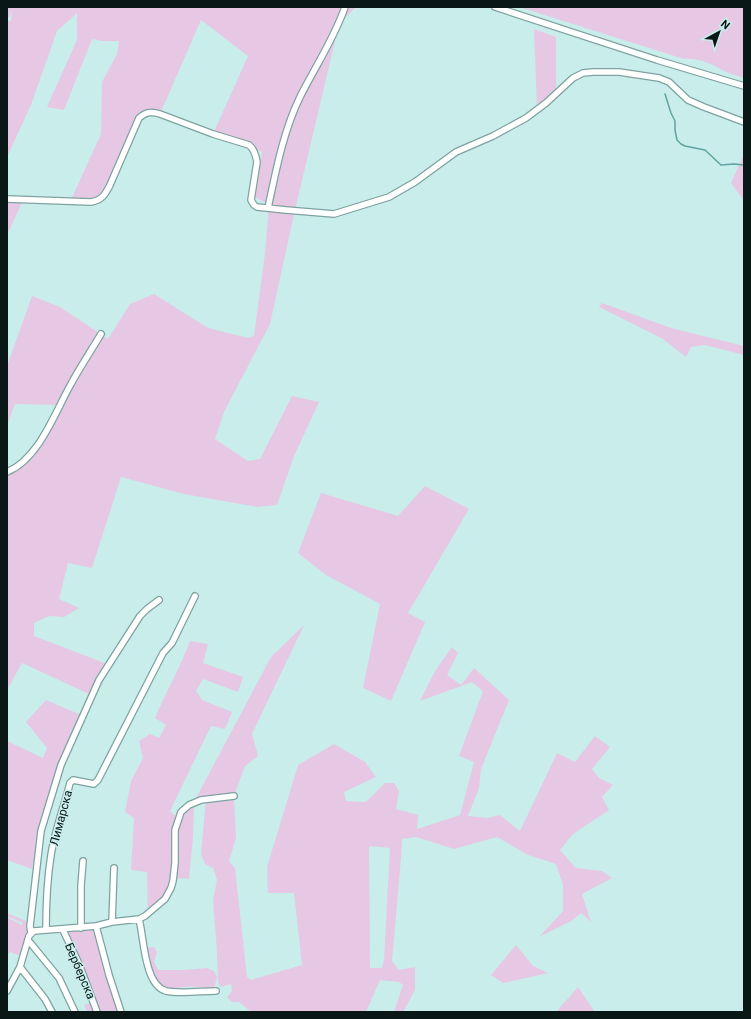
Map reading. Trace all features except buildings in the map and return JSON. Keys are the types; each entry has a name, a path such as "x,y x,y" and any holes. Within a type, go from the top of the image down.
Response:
{"street":[{"path":"268,208 290,121 300,97 339,24 345,7"},
{"path":"495,7 626,50 744,86"},
{"path":"7,199 92,202 102,198 105,195 139,118 144,113 152,112 252,147 257,162 251,200 254,205 268,208 334,214 389,197 415,182 456,152 493,136 526,118 546,103 573,78 583,73 619,72 659,78 669,82 688,100 704,108 744,122"},
{"path":"7,472 21,463 41,440 71,383 101,334"},
{"name":"Лимарска","path":"46,930 51,854 70,783 73,780 94,784 98,780 163,653 172,643 195,596"},
{"path":"7,991 20,967 31,933 30,926 41,831 60,765 100,680 140,616 159,600"},
{"path":"31,933 34,931 81,928 139,919 160,904 165,899 171,888 174,871 176,824 185,808 201,800 234,796"},
{"path":"81,928 81,886 83,861"},
{"path":"112,922 114,868"},
{"path":"139,919 150,974 159,986 168,991 216,991"},
{"path":"96,926 108,975 121,1012"},
{"name":"Берберска","path":"63,930 81,968 97,1012"},
{"path":"28,940 59,978 75,1012"},
{"path":"20,967 46,999 52,1012"}],"shaded area":[{"path":"7,7 356,7 339,24 270,324 224,412 215,439 248,461 260,459 292,396 319,402 294,456 277,505 257,507 184,494 121,477 92,568 68,563 59,599 79,608 64,617 49,616 34,623 34,636 107,664 89,694 22,663 7,690 7,471 27,457 59,405 15,404 7,426 7,366 32,296 60,307 108,339 130,304 154,294 208,328 248,338 254,336 265,253 269,204 254,197 262,152 249,145 213,134 248,56 201,20 160,114 147,112 139,118 102,198 70,202 101,134 102,82 117,54 119,41 102,41 92,39 64,110 47,107 77,40 77,13 57,31 31,105 7,157 7,21 11,21 12,9 10,17 7,17"},
{"path":"519,7 744,7 744,78 726,72 703,61 684,59"},
{"path":"534,29 556,37 556,93 537,110"},
{"path":"744,154 744,201 731,183"},
{"path":"23,200 7,235 7,201"},
{"path":"602,303 671,328 744,346 744,355 705,345 691,347 686,357 663,339 599,307"},
{"path":"425,486 469,509 408,613 425,622 391,701 363,688 380,604 326,575 298,553 321,493 398,516"},
{"path":"304,625 252,734 258,756 245,766 234,796 236,838 229,861 235,868 247,977 251,980 302,965 294,893 268,893 267,867 298,765 334,744 365,762 376,777 344,792 346,801 366,802 385,783 394,783 399,791 396,809 418,815 417,829 460,815 474,762 459,756 483,691 472,682 420,701 435,671 452,647 458,653 447,675 461,685 474,668 509,700 481,769 479,788 468,816 488,818 500,815 520,831 557,753 575,762 595,736 610,747 592,769 599,778 613,785 602,797 609,810 573,834 560,850 576,868 602,871 612,878 582,894 591,922 581,913 571,921 539,937 563,911 563,885 556,864 528,855 497,837 454,849 416,837 402,839 392,961 399,970 415,967 415,990 403,1012 394,1012 403,985 399,982 380,980 366,1012 251,1012 239,1002 232,1002 227,997 232,991 231,984 220,987 218,981 213,900 217,880 213,868 205,864 201,854 206,799 194,802 271,657","holes":["369,846 390,848 384,960 382,968 370,968"]},
{"path":"190,641 208,644 203,663 243,677 238,692 203,679 196,691 202,700 232,712 225,729 211,726 170,811 178,818 194,802 193,837 189,879 175,878 168,894 148,914 147,872 131,870 134,818 125,812 131,781 143,758 139,741 150,734 159,738 166,725 155,718"},
{"path":"46,700 81,715 55,772 39,830 32,869 7,860 7,741 43,758 47,748 26,722"},
{"path":"7,913 26,921 29,931 21,956 10,952 7,956 7,917 22,925 23,923 7,916"},
{"path":"96,926 121,1012 87,1012 84,1005 93,1002 63,930"},
{"path":"516,945 533,966 548,973 503,983 491,975"},
{"path":"154,947 157,952 154,962 158,970 207,968 214,971 217,977 214,989 193,987 167,988 160,985 152,973 146,948"},
{"path":"578,987 595,1012 556,1012"}],"waterway":[{"path":"665,94 675,121 677,140 681,144 705,150 721,165 744,165"}]}
